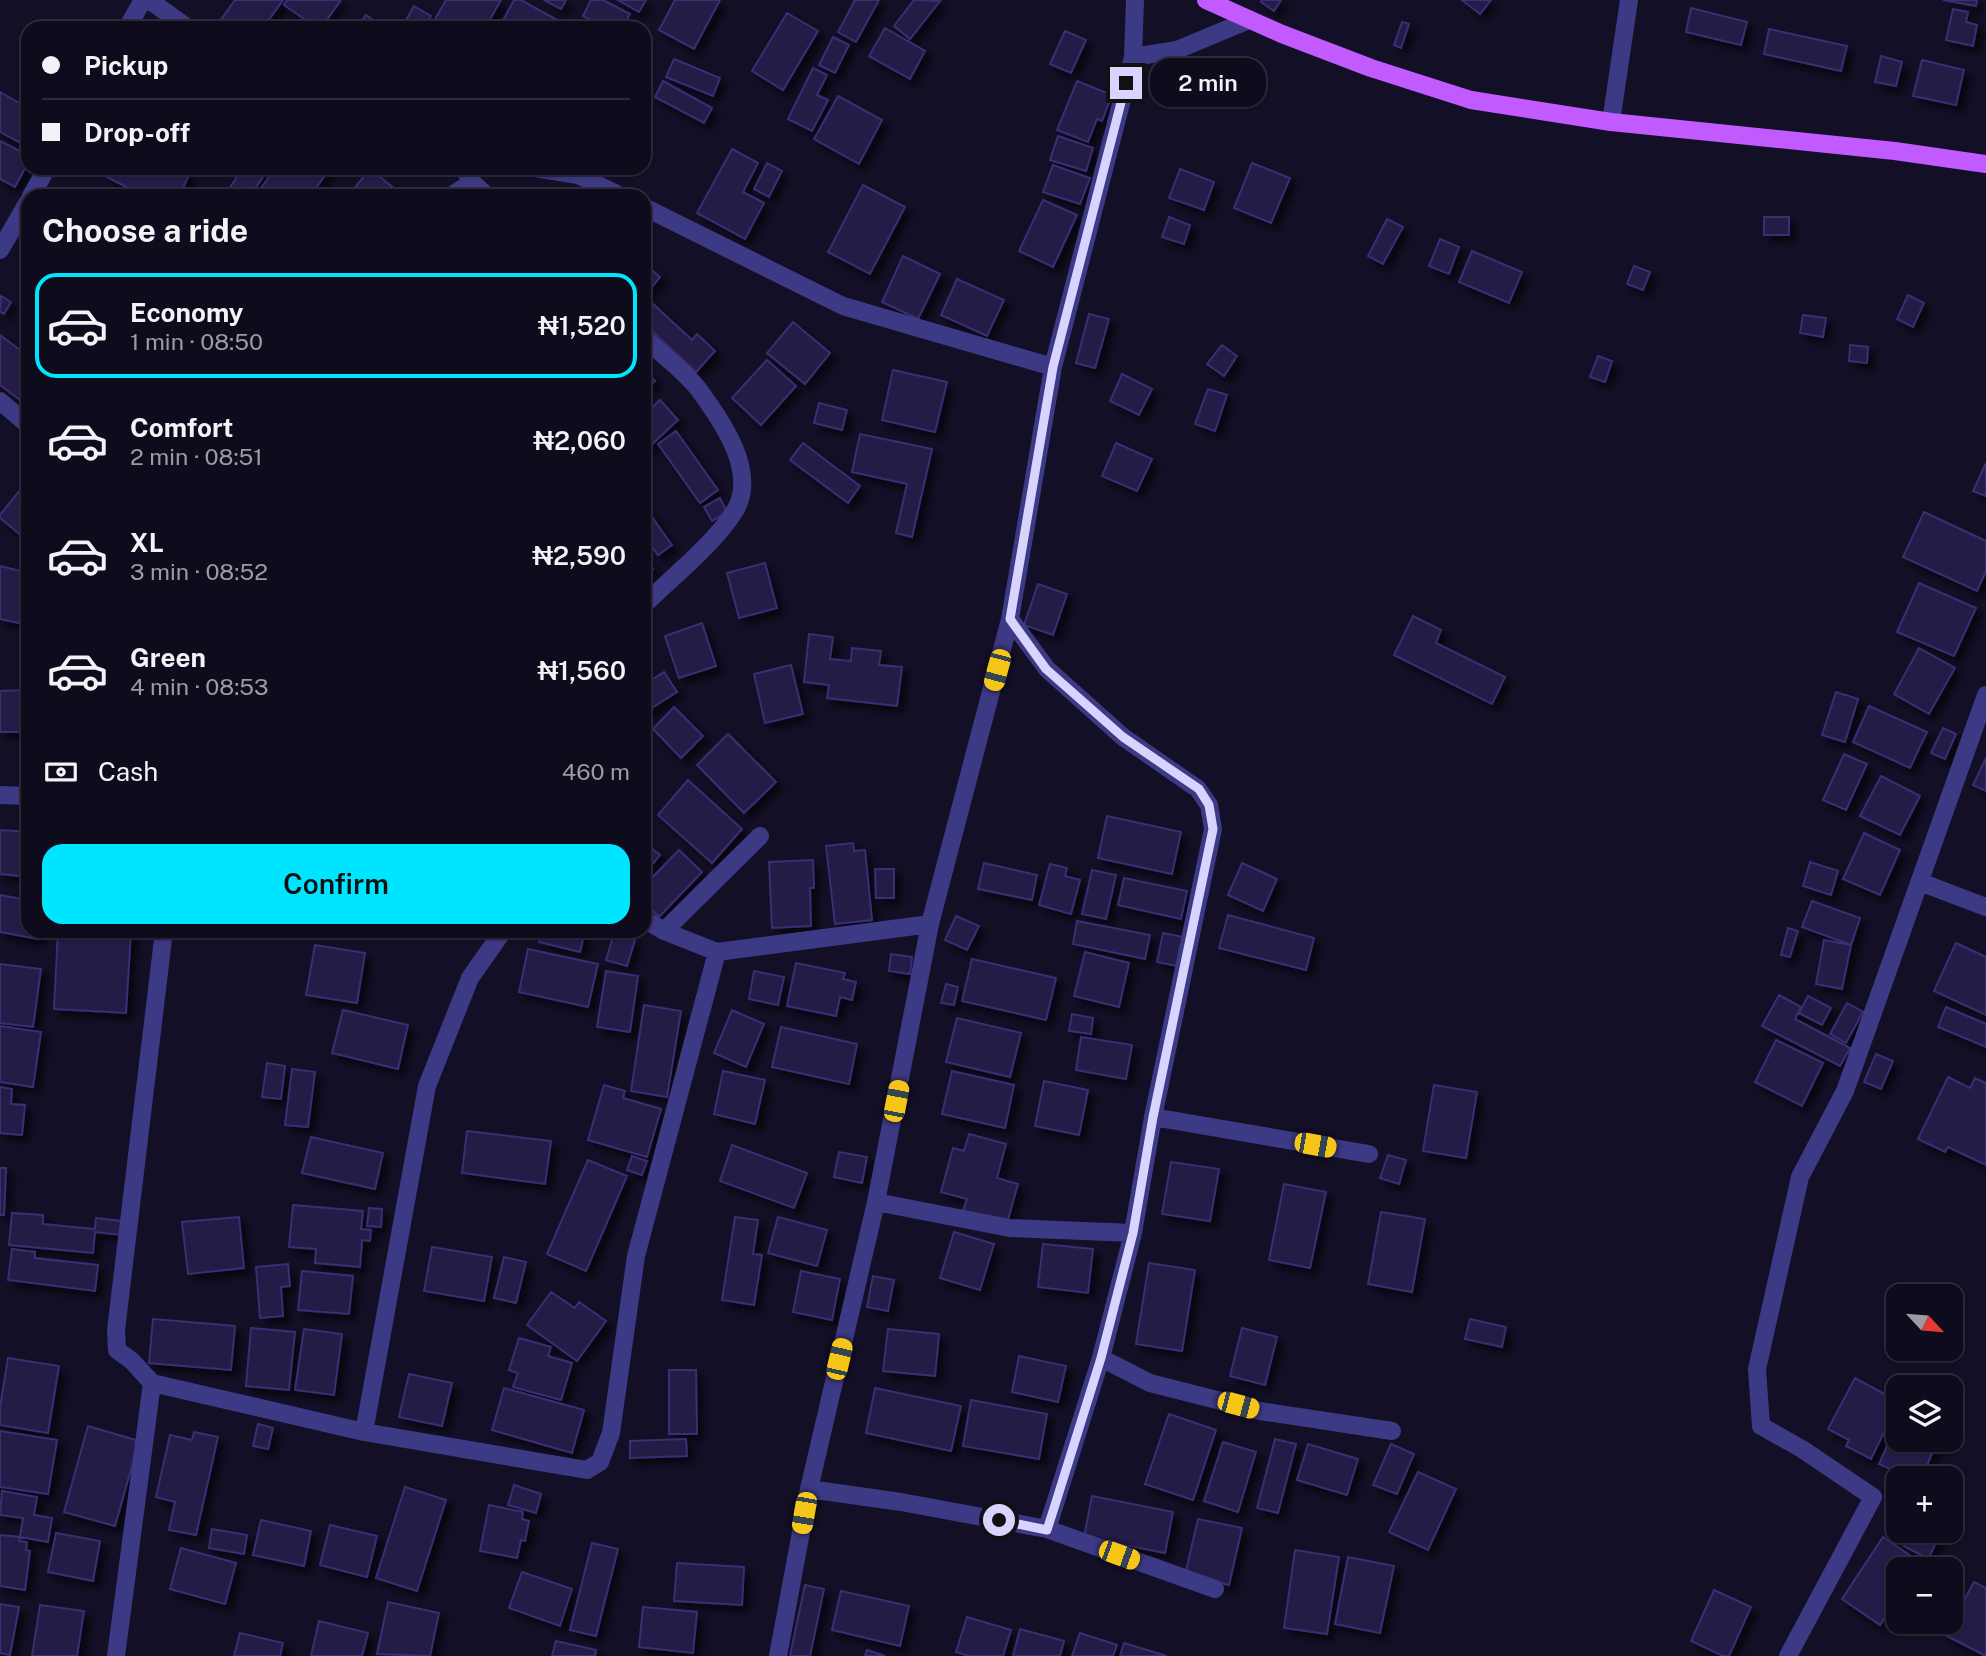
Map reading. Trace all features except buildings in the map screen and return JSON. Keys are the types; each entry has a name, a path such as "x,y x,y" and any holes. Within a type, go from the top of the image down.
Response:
{"main road":[{"path":"1206,0 1371,68 1471,100 1611,121 1895,151 1986,164"}],"street":[{"path":"131,21 144,0"},
{"path":"149,0 178,21"},
{"path":"778,1656 808,1489 876,1202 930,924 1010,619 1053,367 1133,57 1135,0"},
{"path":"1611,121 1629,0"},
{"path":"1133,57 1177,50 1249,19"},
{"path":"456,189 467,175 480,189"},
{"path":"578,175 607,189"},
{"path":"651,210 843,306 1053,367"},
{"path":"0,250 21,214"},
{"path":"651,344 698,388 735,447 744,482 736,510 721,530 651,598"},
{"path":"0,401 21,419"},
{"path":"1010,619 1046,669 1123,737 1199,789 1209,805 1213,829 1153,1117 1133,1233 1101,1358 1047,1530"},
{"path":"1788,1656 1873,1497 1802,1449 1761,1426 1757,1369 1800,1177 1845,1091 1986,695"},
{"path":"0,795 21,796"},
{"path":"664,931 760,836"},
{"path":"1920,882 1986,907"},
{"path":"651,923 717,952 930,924"},
{"path":"163,938 116,1331 117,1350 132,1361 152,1383 364,1432 587,1470 600,1462 611,1433 636,1256 717,952"},
{"path":"364,1432 427,1086 470,978 498,938"},
{"path":"1153,1117 1369,1154"},
{"path":"876,1202 1010,1228 1133,1233"},
{"path":"1101,1358 1150,1382 1260,1411 1392,1432"},
{"path":"116,1656 152,1383"},
{"path":"808,1489 901,1502 1047,1530 1215,1589"}],"route":[{"path":"999,1520 1047,1530 1101,1358 1133,1233 1153,1117 1213,829 1209,805 1199,789 1123,737 1046,669 1010,619 1053,367 1126,83"}]}
